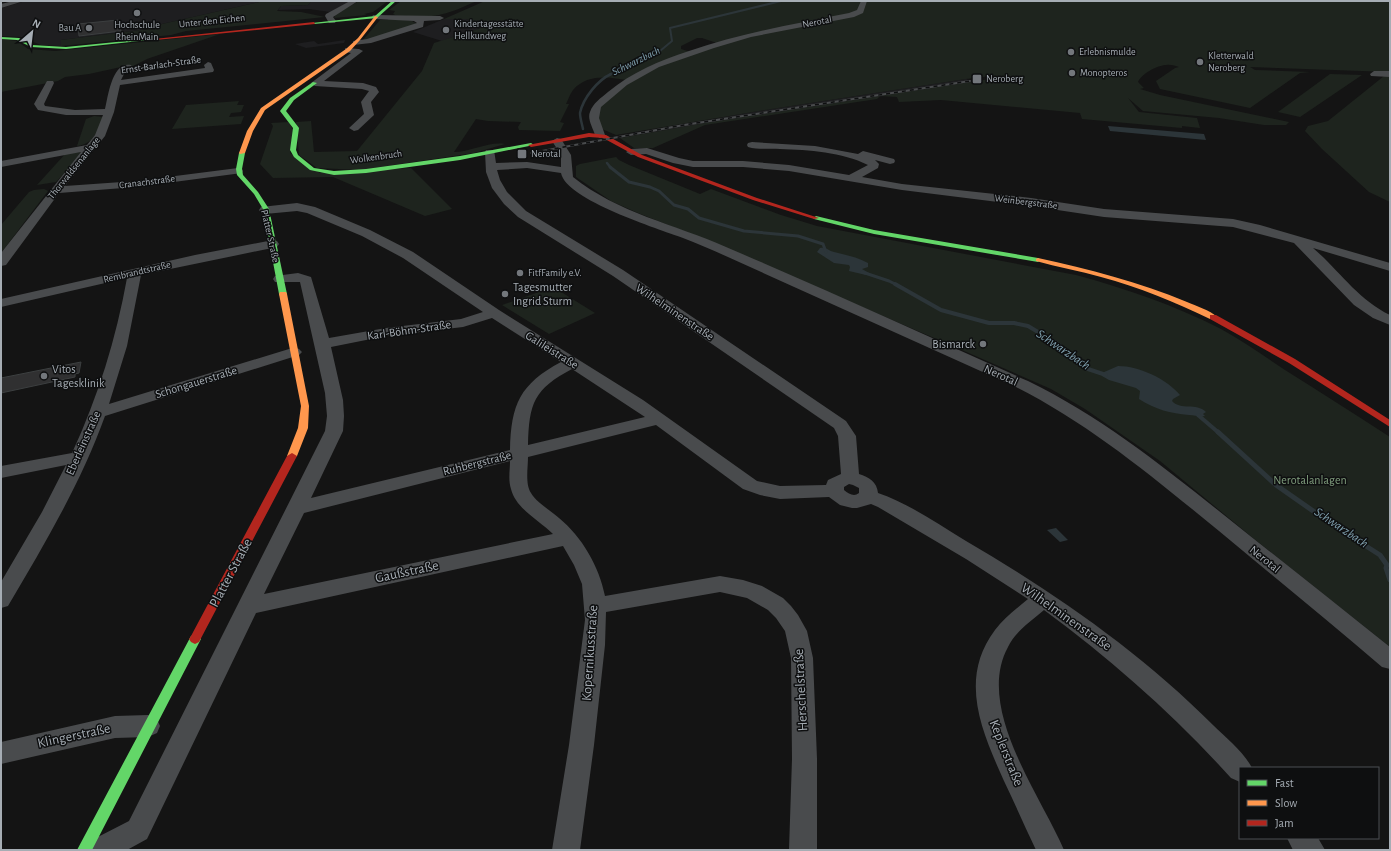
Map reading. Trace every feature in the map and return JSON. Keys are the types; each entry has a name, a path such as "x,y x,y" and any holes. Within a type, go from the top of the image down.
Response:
{"main road":[{"path":"238,171 240,158 260,112 272,102 348,50 394,1"},
{"name":"Unter den Eichen","path":"1,38 18,39 31,46 40,48 66,48 332,20 375,20"},
{"path":"301,83 315,83"},
{"name":"Wolkenbruch","path":"315,83 291,100 285,106 283,111 296,128 294,152 296,156 308,166 324,172 341,173 441,161 490,159 557,141"},
{"path":"557,141 600,135 609,137 631,152 758,200 818,218 883,233 1060,264 1100,273 1144,286 1184,302 1234,326 1274,349 1390,424"},
{"name":"Platter Straße","path":"84,850 301,438 304,426 305,406 265,210 262,201 240,176 238,171"}],"street":[{"path":"1,6 21,1"},
{"path":"332,20 329,16 355,1"},
{"name":"Nerotal","path":"600,135 594,118 594,113 597,106 621,85 656,65 690,52 750,35 851,15 860,11 864,1"},
{"path":"356,43 368,41 417,23 375,20"},
{"path":"315,83 359,51 348,50"},
{"name":"Thorwaldsenanlage","path":"1,262 56,190 92,147 102,132 109,112 115,83 119,74 128,67"},
{"name":"Ernst-Barlach-Straße","path":"115,83 210,69"},
{"path":"1374,74 1390,74"},
{"path":"50,83 40,104 41,108 87,113 109,112"},
{"path":"315,83 368,86 375,90 366,102 370,112 368,116 354,128"},
{"name":"Nerotal","path":"557,141 566,155 567,175 572,182 598,200 618,211 703,242 1022,384 1060,403 1119,442 1155,469 1390,660"},
{"path":"752,144 811,149 852,155 874,164 871,169 851,178"},
{"path":"811,149 817,146 846,150 890,161"},
{"path":"1,164 92,147"},
{"name":"Weinbergstraße","path":"631,152 649,151 688,164 734,163 777,166 908,188 1044,203 1109,214 1233,223 1256,228 1390,267"},
{"path":"490,159 567,171"},
{"name":"Wilhelminenstraße","path":"490,159 492,177 502,196 522,214 618,273 840,425 847,436 850,478"},
{"name":"Cranachstraße","path":"56,190 147,183 238,171"},
{"name":"Galileistraße","path":"265,210 292,207 307,209 366,233 418,260 494,313 637,403 737,477 755,488 781,492 834,492"},
{"path":"1300,241 1302,246 1320,261 1354,300 1375,314 1390,321"},
{"name":"Rembrandtstraße","path":"1,303 195,259 273,244"},
{"name":"Eberleinstraße","path":"1,600 45,524 79,457 97,413 118,353 135,273"},
{"name":"Platter Straße","path":"100,850 133,840 334,431 336,418 334,401 323,344 306,280 298,277 280,280"},
{"name":"Karl-Böhm-Straße","path":"323,344 386,332 463,323 494,313"},
{"name":"Schongauerstraße","path":"97,413 294,352"},
{"name":"Kopernikusstraße","path":"566,850 582,743 594,644 595,606 592,584 583,563 567,538 550,520 530,505 519,490 520,417 526,397 544,378 572,362"},
{"name":"Ruhbergstraße","path":"296,508 658,419"},
{"path":"1,472 79,457"},
{"path":"850,478 860,480 867,486 869,489 868,496 859,501 847,501 834,492 835,484 844,479 850,478"},
{"name":"Wilhelminenstraße","path":"868,496 885,502 902,511 1043,598 1097,637 1136,669 1188,716 1239,769"},
{"name":"Gaußstraße","path":"248,606 567,538"},
{"name":"Herschelstraße","path":"595,606 720,584 734,584 754,592 779,607 787,616 796,631 802,664 806,794 803,850"},
{"name":"Keplerstraße","path":"1043,598 1010,628 998,643 988,670 986,687 992,722 999,744 1050,850"},
{"name":"Klingerstraße","path":"1,753 102,730 148,726"},
{"path":"1301,839 1311,850"}],"shaded area":[{"name":"Hochschule RheinMain","path":"22,1 264,1 162,24 157,28 61,40 61,46 41,45 21,37 1,36 1,8"},
{"path":"312,1 352,1 330,12 309,9 278,10 281,6 308,5"},
{"name":"Kindertagesstätte Hellkundweg","path":"444,19 466,19 492,25 442,41 413,32"},
{"path":"345,40 344,43 306,48 295,44 314,41 318,44"},
{"path":"966,79 972,82 636,135 633,133 753,112"},
{"path":"1108,126 1204,134 1206,140 1110,131"},
{"path":"820,248 868,263 868,267 862,269 869,273 866,275 849,271 849,265 834,263 817,252"},
{"path":"1118,366 1135,368 1152,374 1168,384 1180,395 1172,401 1180,406 1198,407 1206,412 1203,414 1205,416 1176,413 1157,408 1139,399 1140,391 1136,388 1109,380 1102,376 1102,373"},
{"path":"1056,528 1068,540 1060,542 1047,530"}],"green space":[{"path":"264,1 312,1 308,5 281,6 277,11 301,12 325,17 186,31 171,35 61,46 61,40 157,28 162,24"},
{"path":"359,1 388,1 373,12 364,14 367,15 334,18 336,14"},
{"path":"401,1 477,1 444,14 428,16 399,16 393,14 395,11 389,10"},
{"path":"485,1 1390,1 1390,72 1250,67 1255,70 1310,72 1300,73 1250,108 1160,89 1156,81 1175,68 1179,67 1173,65 1163,65 1154,68 1146,73 1138,82 1144,88 1140,89 1160,95 1289,122 1286,125 1264,125 1219,118 1143,111 1128,98 1139,112 1197,118 1200,128 1182,126 1182,128 1082,119 1080,113 941,100 899,102 897,97 880,96 877,99 705,125 653,148 634,148 620,138 705,123 996,78 991,76 966,79 616,135 602,129 595,116 599,107 632,81 609,78 593,78 579,84 573,90 566,104 569,104 560,122 564,123 560,131 519,130 518,127 521,122 476,119 454,152 460,152 486,145 499,143 505,144 474,153 360,170 317,168 299,155 296,122 311,121 314,152 357,151 422,71 434,43 491,25 466,19 444,19","holes":["697,38 702,38 720,44 694,53 681,49 681,46"]},
{"path":"389,18 412,21 417,24 372,39 363,40 380,20 388,20"},
{"path":"220,34 147,59 131,67 121,67 89,74 65,77 58,81 1,92 1,39 17,41 28,49 55,51"},
{"path":"1330,74 1362,75 1300,117 1278,112"},
{"path":"1384,76 1390,76 1390,202 1369,192 1322,149 1305,131 1308,126 1328,121"},
{"path":"239,101 237,105 244,105 241,112 231,113 229,117 244,116 241,124 172,129 186,105"},
{"path":"94,116 103,117 97,132 87,143 77,146 86,119"},
{"path":"289,122 294,132 290,153 320,173 411,168 452,209 425,216 333,177 273,178 260,164 273,126 271,123"},
{"path":"84,152 56,182 37,185 66,153"},
{"name":"Nerotalanlagen","path":"616,157 629,165 700,194 711,189 781,215 817,226 1076,275 1150,298 1186,312 1221,329 1351,411 1390,437 1390,647 1253,538 1160,461 1085,409 1051,389 706,240 611,201 576,177 576,166 580,164"},
{"path":"44,189 48,191 1,253 1,225 29,192"},
{"path":"553,287 595,313 549,334 502,305"}],"building":[{"name":"Bau A","path":"118,20 121,31 79,36 78,24"},
{"name":"Vitos Tagesklinik","path":"81,362 79,373 75,374 75,377 1,393 1,378"}],"waterway":[{"name":"Schwarzbach","path":"611,74 660,51 672,41 670,28 781,1"},
{"name":"Schwarzbach","path":"583,129 580,113 584,101 596,85 611,74"},
{"name":"Schwarzbach","path":"607,163 611,167"},
{"name":"Schwarzbach","path":"611,167 629,182 650,187 659,191 674,205 688,209 699,218 744,231 798,236 823,244 826,252"},
{"name":"Schwarzbach","path":"862,272 895,284"},
{"name":"Schwarzbach","path":"895,284 941,310 989,323 1014,323 1028,326 1058,344 1085,368 1106,375"},
{"name":"Schwarzbach","path":"1198,415 1219,433"},
{"name":"Schwarzbach","path":"1218,432 1276,485 1336,527 1380,555 1387,565 1386,568 1390,580"}],"railway":[{"path":"531,153 684,125 970,81"}],"traffic: fast":[{"path":"314,23 376,17 394,1"},
{"path":"1,38 18,39 31,46 66,48 156,39"},
{"path":"315,83 292,99 283,111 296,128 293,150 296,156 312,169 334,173 366,171 460,158 531,145"},
{"path":"242,153 239,169 240,175 256,193 266,209 283,294"},
{"path":"816,218 874,232 1038,260"},
{"path":"84,850 195,639"}],"traffic: slow":[{"path":"242,153 250,131 263,109 348,50 359,39 376,17"},
{"path":"1038,260 1127,282 1171,298 1213,317"},
{"path":"283,294 305,406 303,428 292,456"}],"traffic: jam":[{"path":"156,39 314,23"},
{"path":"531,145 589,135 604,136 640,156 755,199 816,218"},
{"path":"1213,317 1292,361 1390,424"},
{"path":"195,639 292,456"}],"place":[{"name":"Hochschule RheinMain","path":"137,13"},
{"name":"Bau A","path":"89,28"},
{"name":"Kindertagesstätte Hellkundweg","path":"446,30"},
{"name":"Erlebnismulde","path":"1071,52"},
{"name":"Kletterwald Neroberg","path":"1200,62"},
{"name":"Monopteros","path":"1072,73"},
{"name":"Neroberg","path":"977,79"},
{"name":"Nerotal","path":"522,154"},
{"name":"FitfFamily e.V.","path":"520,273"},
{"name":"Tagesmutter Ingrid Sturm","path":"505,294"},
{"name":"Bismarck","path":"983,344"},
{"name":"Vitos Tagesklinik","path":"44,376"}]}
